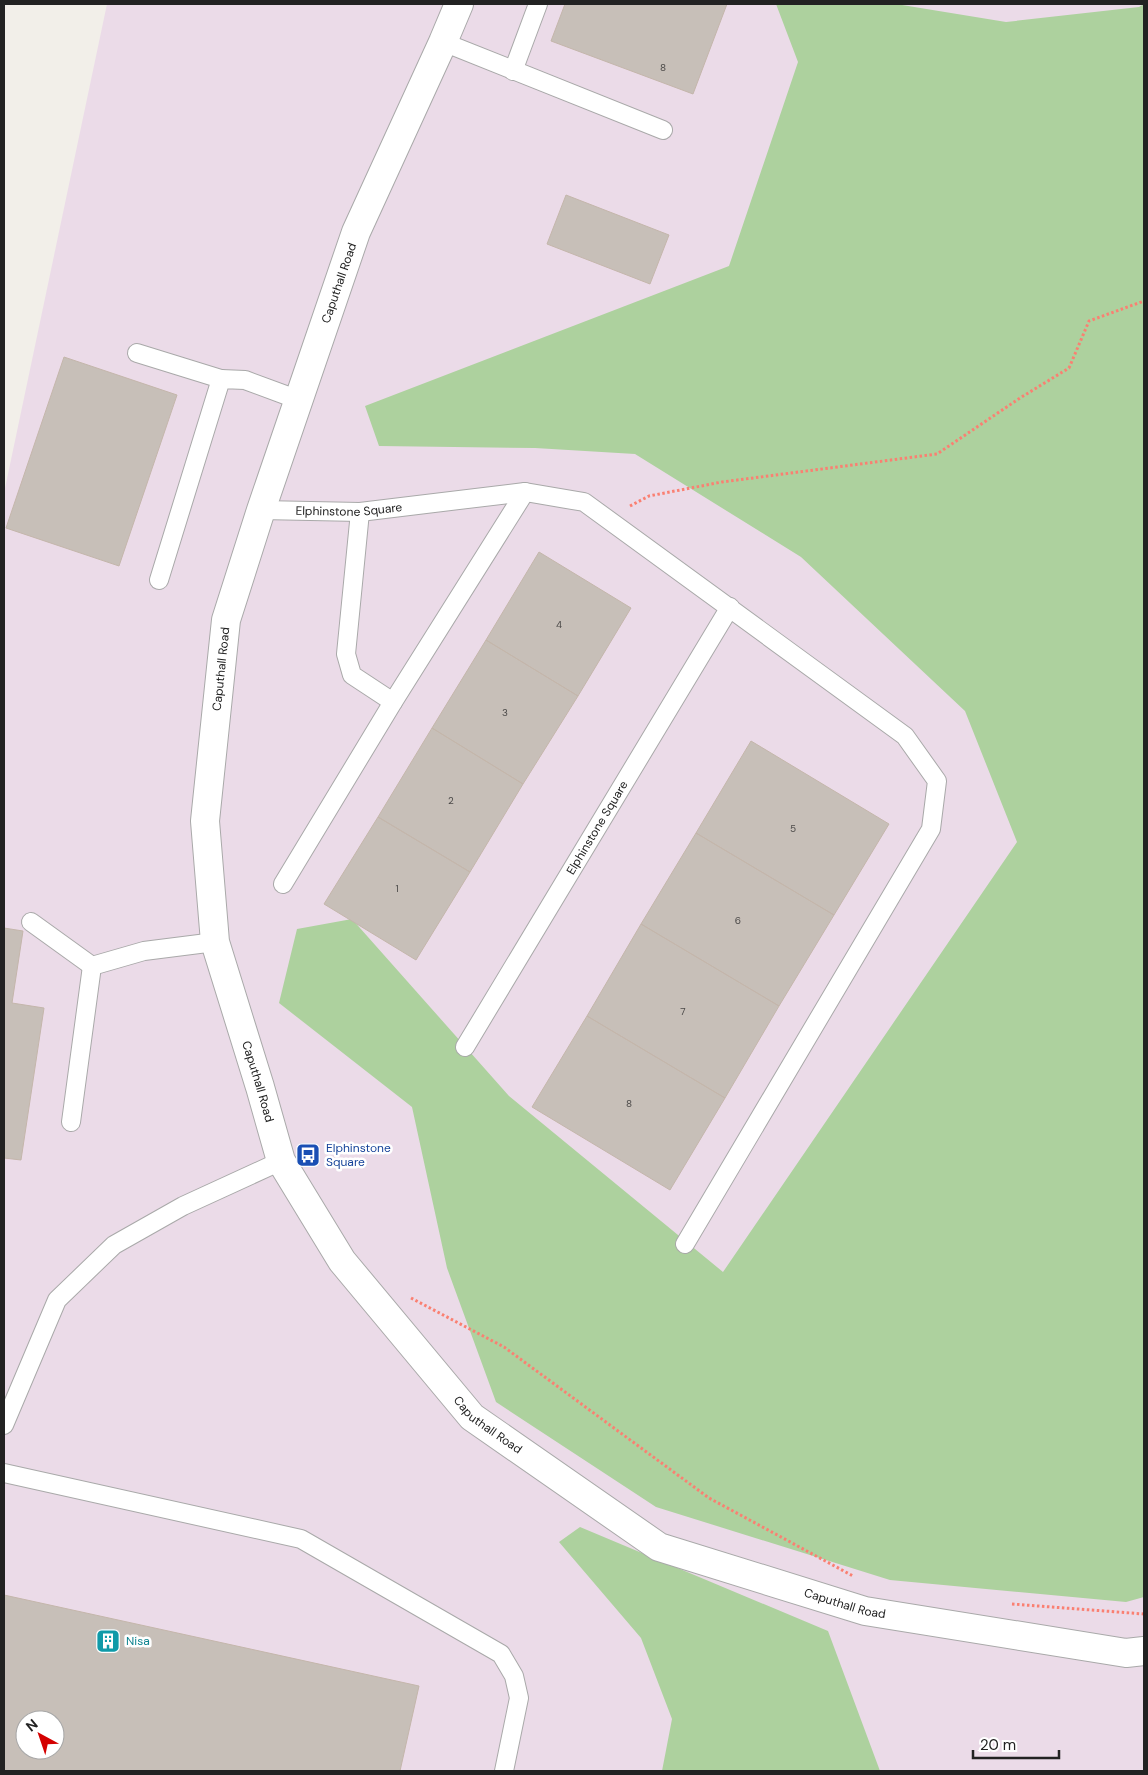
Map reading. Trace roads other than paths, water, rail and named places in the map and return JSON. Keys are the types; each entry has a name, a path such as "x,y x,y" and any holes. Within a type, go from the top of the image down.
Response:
{"street":[{"name":"Caputhall Road","path":"459,4 356,232 261,510 226,620 205,821 215,942 281,1161 342,1261 472,1417 659,1547 865,1611 1126,1653 1144,1651"}],"lane":[{"path":"513,71 538,4"},
{"path":"443,42 663,130"},
{"path":"137,353 221,379 245,380 299,400"},
{"path":"159,580 221,379"},
{"path":"283,884 393,702 526,492"},
{"name":"Elphinstone Square","path":"261,510 360,512 526,492 584,502 905,736 937,781 930,829 685,1244"},
{"path":"360,512 346,654 352,675 393,702"},
{"name":"Elphinstone Square","path":"465,1047 730,607"},
{"path":"31,922 92,966"},
{"path":"92,966 144,951 215,942"},
{"path":"71,1122 92,966"},
{"path":"4,1425 57,1300 114,1245 183,1206 281,1161"},
{"path":"4,1473 301,1539 501,1654 514,1676 519,1698 504,1771"}],"place":[{"name":"Elphinstone Square","path":"308,1155"},
{"name":"Nisa","path":"108,1641"}]}
